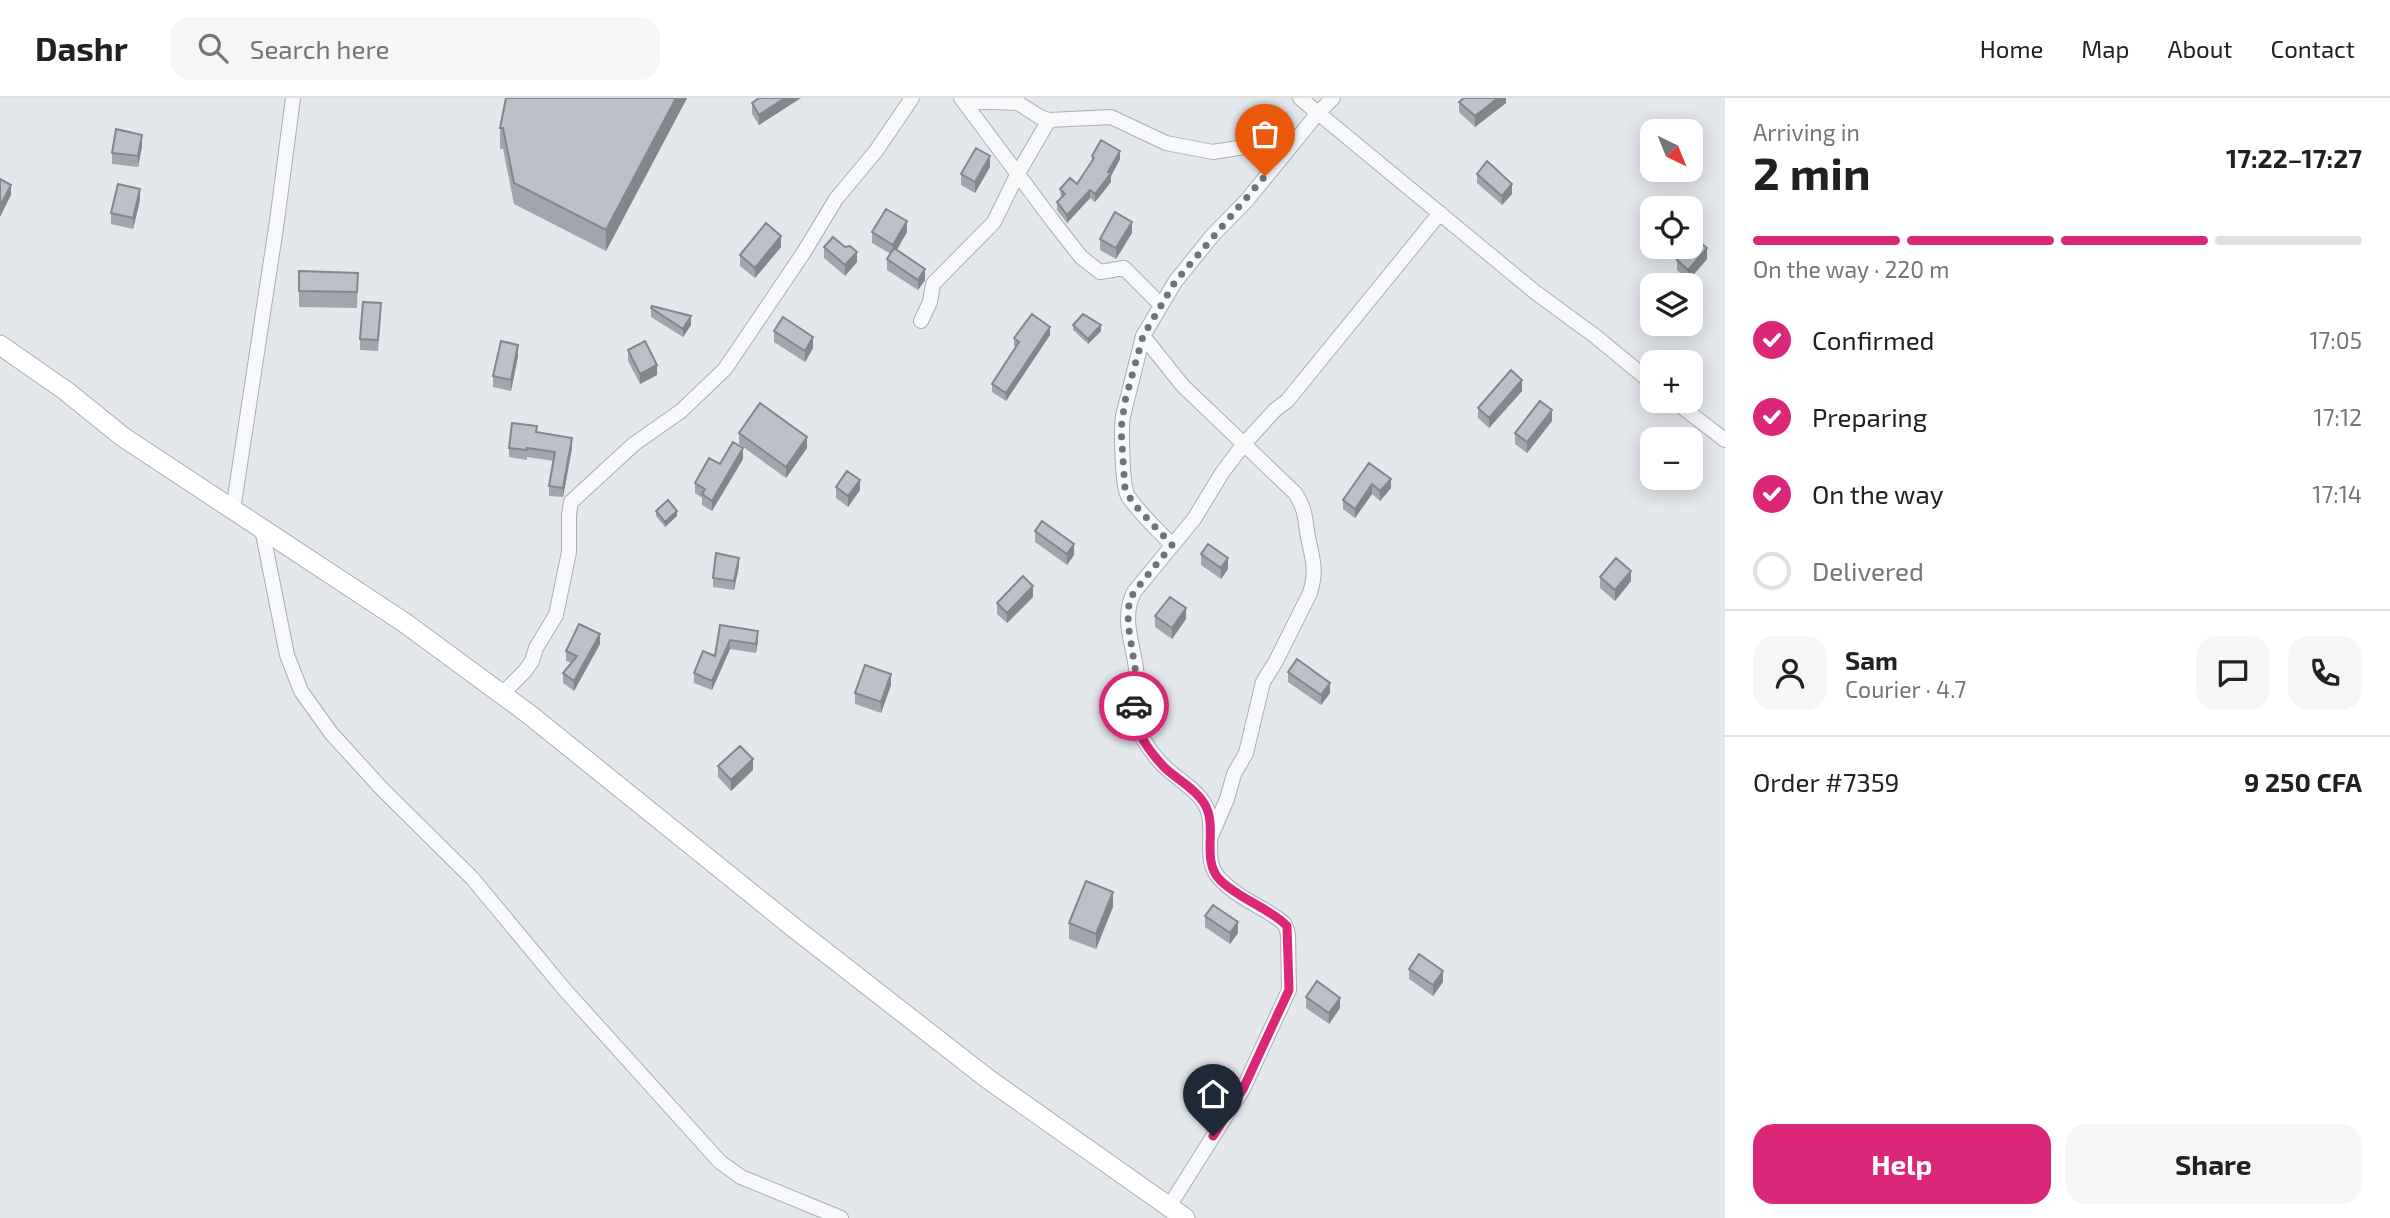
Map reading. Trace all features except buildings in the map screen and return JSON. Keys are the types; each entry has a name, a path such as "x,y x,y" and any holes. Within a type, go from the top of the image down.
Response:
{"main road":[{"path":"0,345 66,391 123,437 405,623 502,694 793,928 988,1079 1176,1213"}],"street":[{"path":"233,510 293,98"},
{"path":"502,694 532,661 536,648 556,615 569,552 569,515 572,502 634,444 681,411 725,369 836,199 876,151 912,98"},
{"path":"1300,98 1535,292 1640,373"},
{"path":"1172,545 1133,503 1125,489 1121,429 1143,336 1175,282 1333,98"},
{"path":"962,99 1018,103 1049,120 1111,117 1166,143 1213,152 1244,147 1263,135 1273,133 1297,138"},
{"path":"962,99 1081,257 1096,270 1105,273 1124,268 1161,305"},
{"path":"921,321 930,302 933,284 994,222 1049,120"},
{"path":"1176,1213 1243,1089 1289,990 1287,926 1220,880 1212,865 1212,825 1204,803 1164,766 1135,725 1133,710 1137,680 1128,624 1129,602 1134,592 1194,519 1243,445 1275,410 1287,401 1440,213"},
{"path":"1143,336 1183,386 1301,501 1306,513 1315,570 1310,593 1276,662 1263,682 1246,753 1234,774 1212,835"},
{"path":"1690,413 1725,440"},
{"path":"262,529 286,655 301,691 331,733 382,789 472,878 565,990 720,1162 741,1177 841,1218"}],"way so far":[{"path":"1134,706 1137,680 1127,610 1134,592 1172,545 1133,503 1125,489 1121,429 1125,401 1143,336 1175,282 1265,176"}],"route":[{"path":"1134,706 1135,725 1143,739 1164,766 1204,803 1212,825 1210,855 1215,873 1243,898 1287,926 1289,990 1243,1089 1213,1136"}]}
